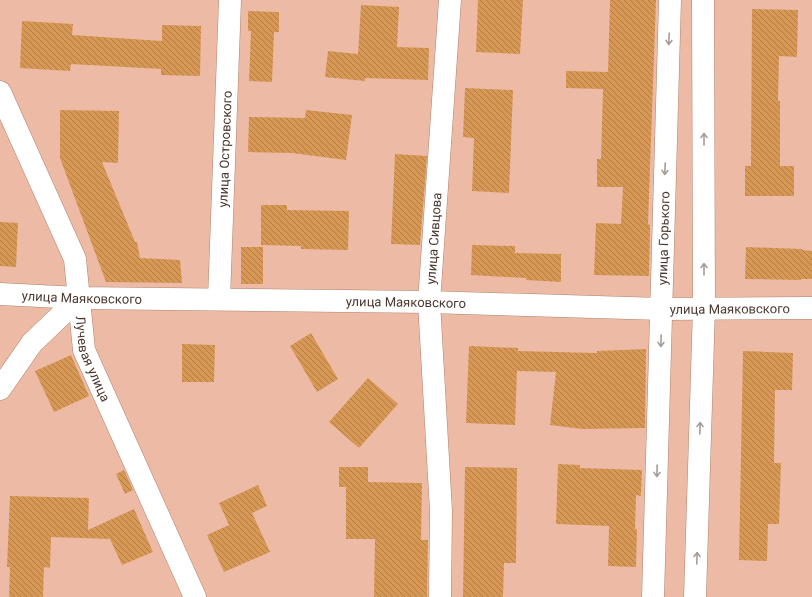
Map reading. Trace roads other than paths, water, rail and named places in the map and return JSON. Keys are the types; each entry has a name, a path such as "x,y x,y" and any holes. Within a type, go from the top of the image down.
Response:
{"street":[{"name":"улица Островского","path":"219,299 230,0"},
{"name":"улица Сивцова","path":"440,597 441,511 429,302 450,0"},
{"name":"улица Горького","path":"653,597 670,0"},
{"path":"696,597 704,308 704,0"},
{"name":"Лучевая улица","path":"0,92 75,259 84,350 195,597"},
{"name":"улица Маяковского","path":"0,294 79,298 429,302 662,309 812,308"},
{"path":"0,389 32,343 79,298"}]}
